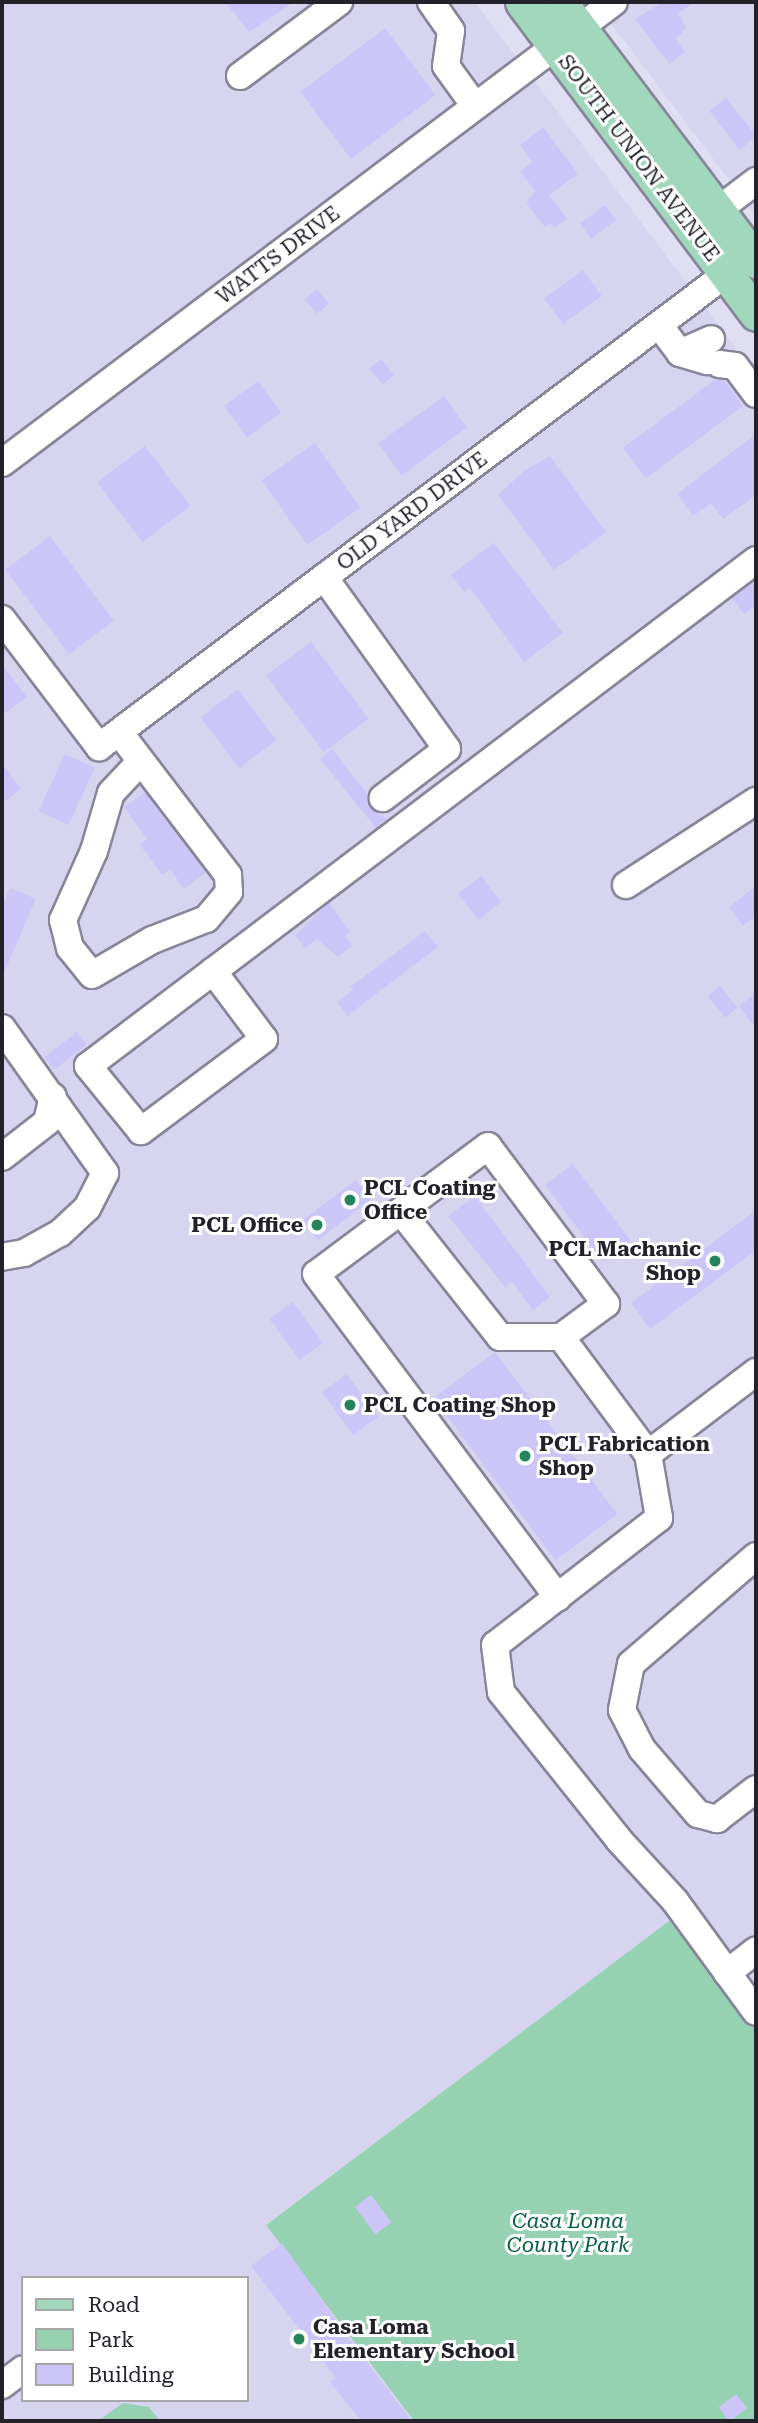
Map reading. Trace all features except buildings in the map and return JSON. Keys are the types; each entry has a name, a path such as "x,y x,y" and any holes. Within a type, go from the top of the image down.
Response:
{"main road":[{"name":"SOUTH UNION AVENUE","path":"522,2 565,25 718,210 756,261"},
{"name":"SOUTH UNION AVENUE","path":"565,25 726,274 756,314"}],"street":[{"path":"240,76 340,2"},
{"path":"431,2 451,31 446,66 475,106"},
{"name":"WATTS DRIVE","path":"2,464 475,106 565,25 614,2"},
{"path":"718,210 756,181"},
{"name":"OLD YARD DRIVE","path":"109,739 726,274"},
{"path":"659,325 680,353 719,354 756,394"},
{"path":"213,971 264,1039 141,1131 88,1066 213,971 756,560"},
{"path":"324,577 447,748 383,798"},
{"path":"2,619 109,739 140,762 228,875 229,892 206,919 152,940 92,975 69,948 63,920 94,850 111,793 140,762"},
{"path":"626,885 756,801"},
{"path":"2,1028 54,1097 105,1173 88,1208 60,1233 24,1253 2,1257"},
{"path":"2,1157 47,1122 54,1097"},
{"path":"402,1213 500,1337 561,1337 606,1304 488,1146 402,1213 316,1274 558,1597"},
{"path":"561,1337 648,1454 659,1518 495,1645 501,1692 619,1840 675,1900 756,2012"},
{"path":"648,1454 756,1373"},
{"path":"756,1556 631,1664 622,1710 642,1749 698,1814 717,1818 756,1789"},
{"path":"727,1973 756,1950"}],"shaded area":[{"path":"2,2 475,2 756,375 756,2020 677,1916 266,2224 414,2421 2,2421"},
{"path":"595,2 756,2 756,216"}],"green space":[{"name":"Casa Loma County Park","path":"677,1915 756,2020 756,2421 414,2421 266,2225"},
{"path":"123,2403 149,2407 160,2421 98,2421"}],"place":[{"name":"PCL Coating Office","path":"350,1200"},
{"name":"PCL Office","path":"317,1225"},
{"name":"PCL Machanic Shop","path":"715,1261"},
{"name":"PCL Coating Shop","path":"350,1405"},
{"name":"PCL Fabrication Shop","path":"525,1456"},
{"name":"Casa Loma Elementary School","path":"299,2339"}]}
